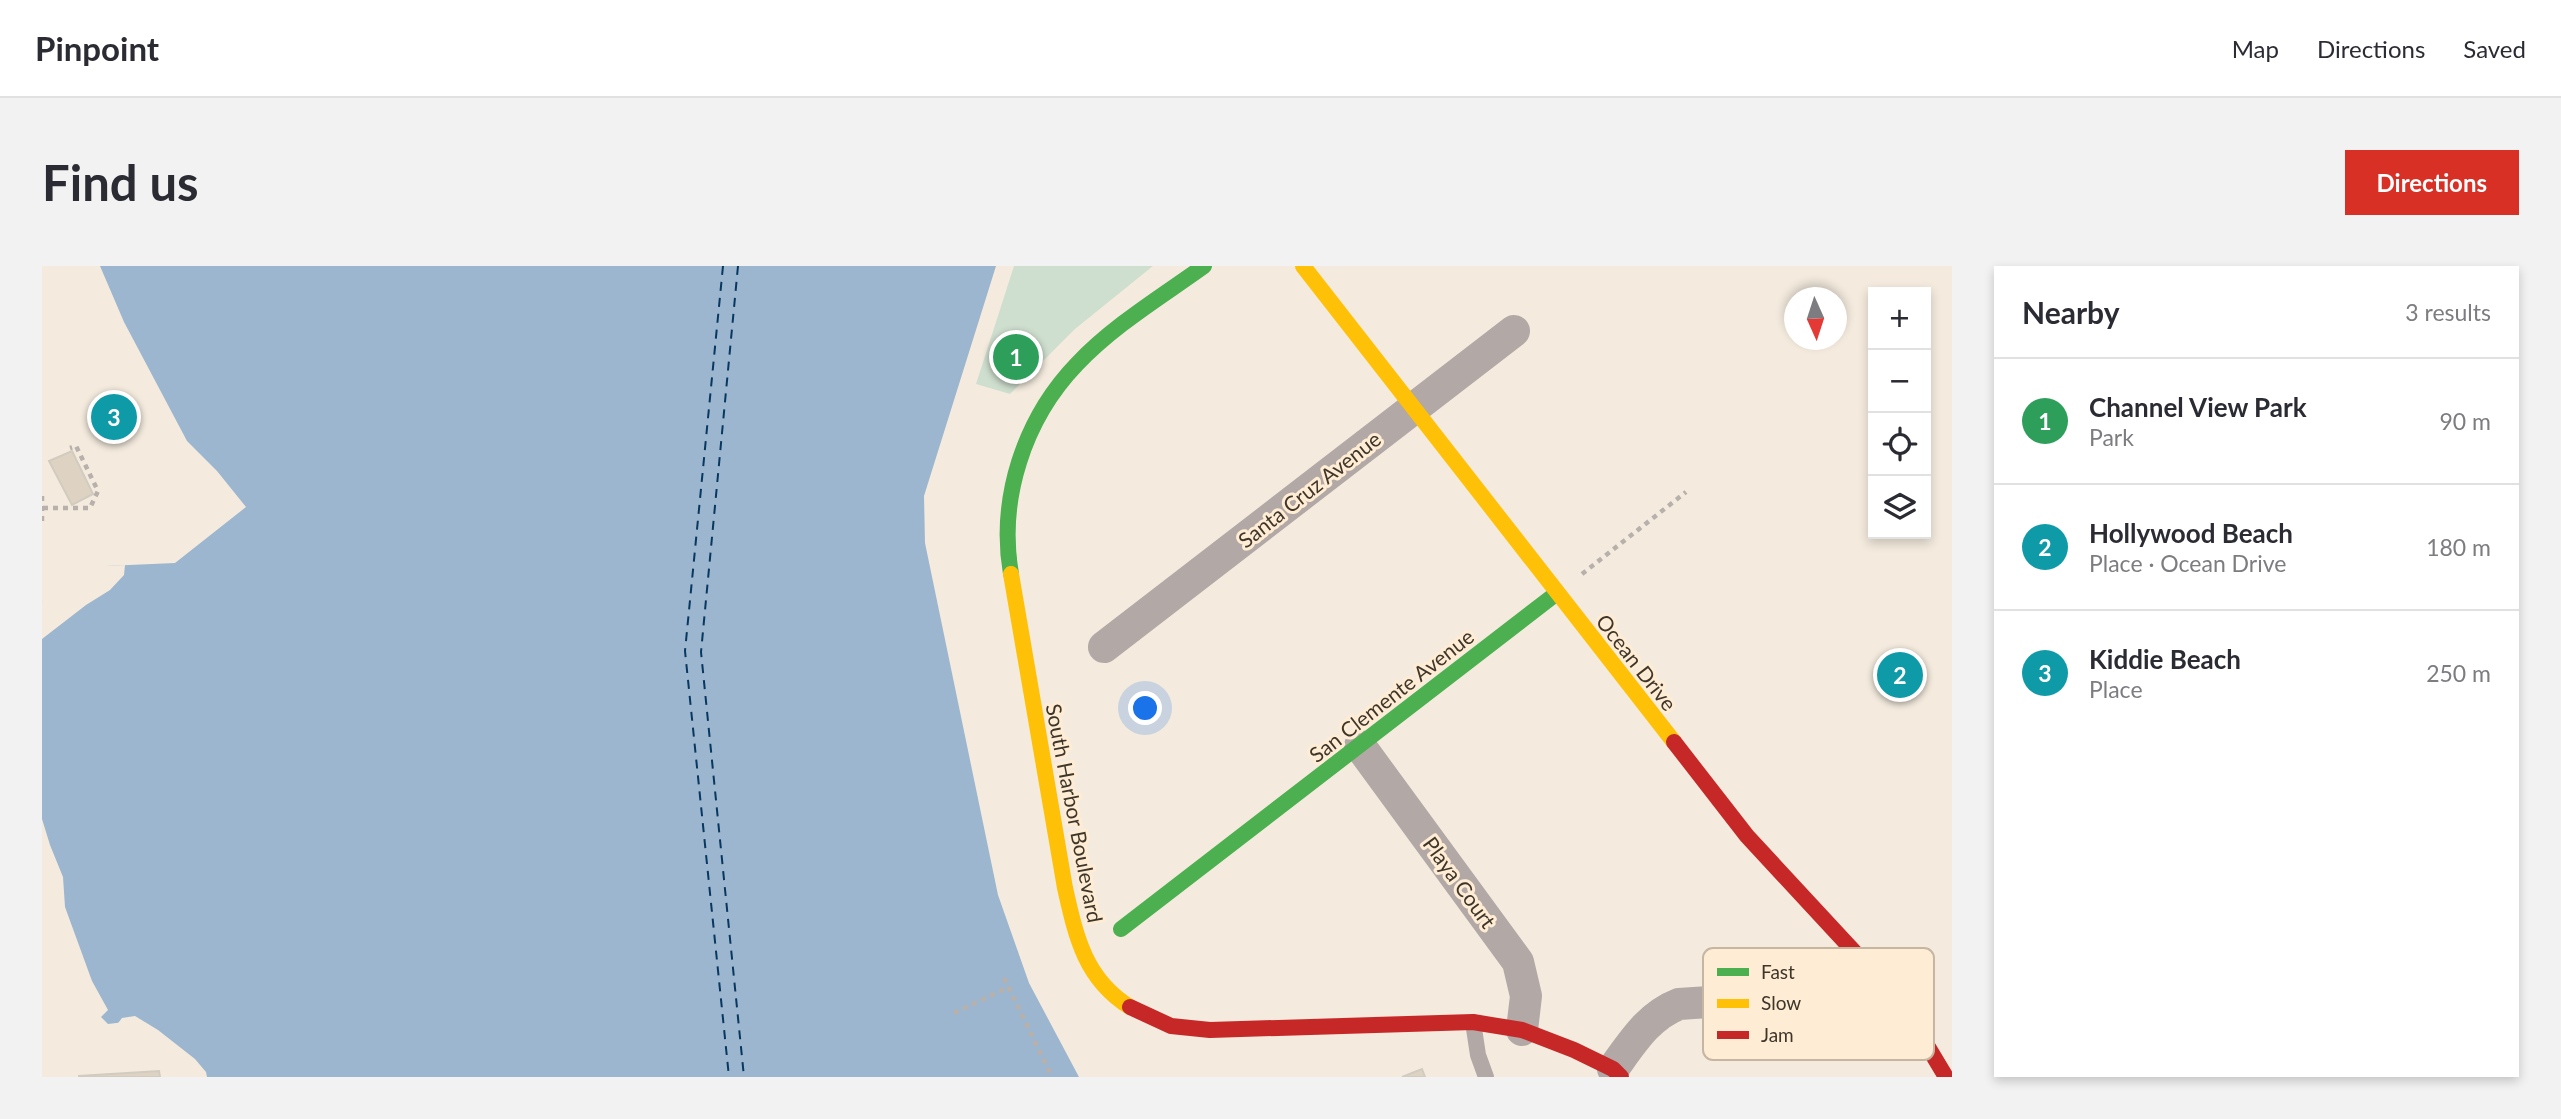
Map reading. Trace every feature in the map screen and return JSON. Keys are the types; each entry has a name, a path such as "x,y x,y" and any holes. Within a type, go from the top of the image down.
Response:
{"street":[{"name":"South Harbor Boulevard","path":"1204,266 1104,341 1079,362 1060,384 1042,412 1023,451 1013,485 1006,525 1009,565 1065,888 1078,940 1090,970 1114,996 1140,1013 1173,1026 1210,1030 1473,1022 1522,1030 1574,1050 1617,1073"},
{"name":"Ocean Drive","path":"1303,266 1747,836 1851,948"},
{"name":"Santa Cruz Avenue","path":"1104,648 1514,331"},
{"name":"San Clemente Avenue","path":"1121,929 1557,593"},
{"name":"Playa Court","path":"1360,747 1518,962 1526,996 1522,1030"},
{"path":"1617,1073 1631,1043 1660,1012 1679,1004 1703,1002"},
{"name":"Ocean Drive","path":"1934,1057 1946,1077"}],"lane":[{"path":"1473,1022 1478,1055 1486,1077"}],"path":[{"path":"43,508 90,508 98,491 76,446 70,448"},
{"path":"1557,593 1686,492"},
{"path":"42,496 42,521"},
{"path":"1004,978 1052,1077"},
{"path":"954,1013 1009,987"}],"green space":[{"path":"1014,266 1153,266 1075,329 1010,394 976,384"}],"water":[{"path":"100,266 996,266 924,496 925,543 998,895 1029,983 1079,1077 193,1077 169,1046 133,1021 108,1024 93,1009 42,886 42,602 106,566 175,563 246,507 217,471 187,441 124,322"}],"pier":[{"path":"103,564 125,565 124,575 110,590 42,639 42,602 66,577"},
{"path":"42,819 63,877 65,907 92,981 108,1010 98,1020 90,1010 42,895"},
{"path":"135,1016 195,1059 207,1077 188,1077 167,1048 132,1024 115,1027 122,1018"}],"building":[{"path":"72,451 93,494 72,505 49,461"},
{"path":"1422,1069 1425,1077 1402,1077"},
{"path":"159,1071 160,1077 79,1077 79,1076"}],"ferry route":[{"path":"723,266 685,651 729,1077"},
{"path":"738,266 701,652 744,1077"}],"traffic: fast":[{"path":"1011,574 1008,517 1012,489 1029,435 1042,409 1058,386 1091,350 1138,312 1204,266"},
{"path":"1121,929 1557,593"}],"traffic: slow":[{"path":"1303,266 1674,742"},
{"path":"1011,574 1073,923 1093,970 1102,983 1130,1007"}],"traffic: jam":[{"path":"1674,742 1747,836 1851,948"},
{"path":"1130,1007 1171,1026 1210,1030 1473,1022 1522,1030 1574,1050 1613,1069 1621,1077"},
{"path":"1934,1057 1946,1077"}],"place":[{"name":"Channel View Park","path":"1016,357"},
{"name":"Kiddie Beach","path":"114,417"},
{"name":"Hollywood Beach","path":"1900,675"}]}
